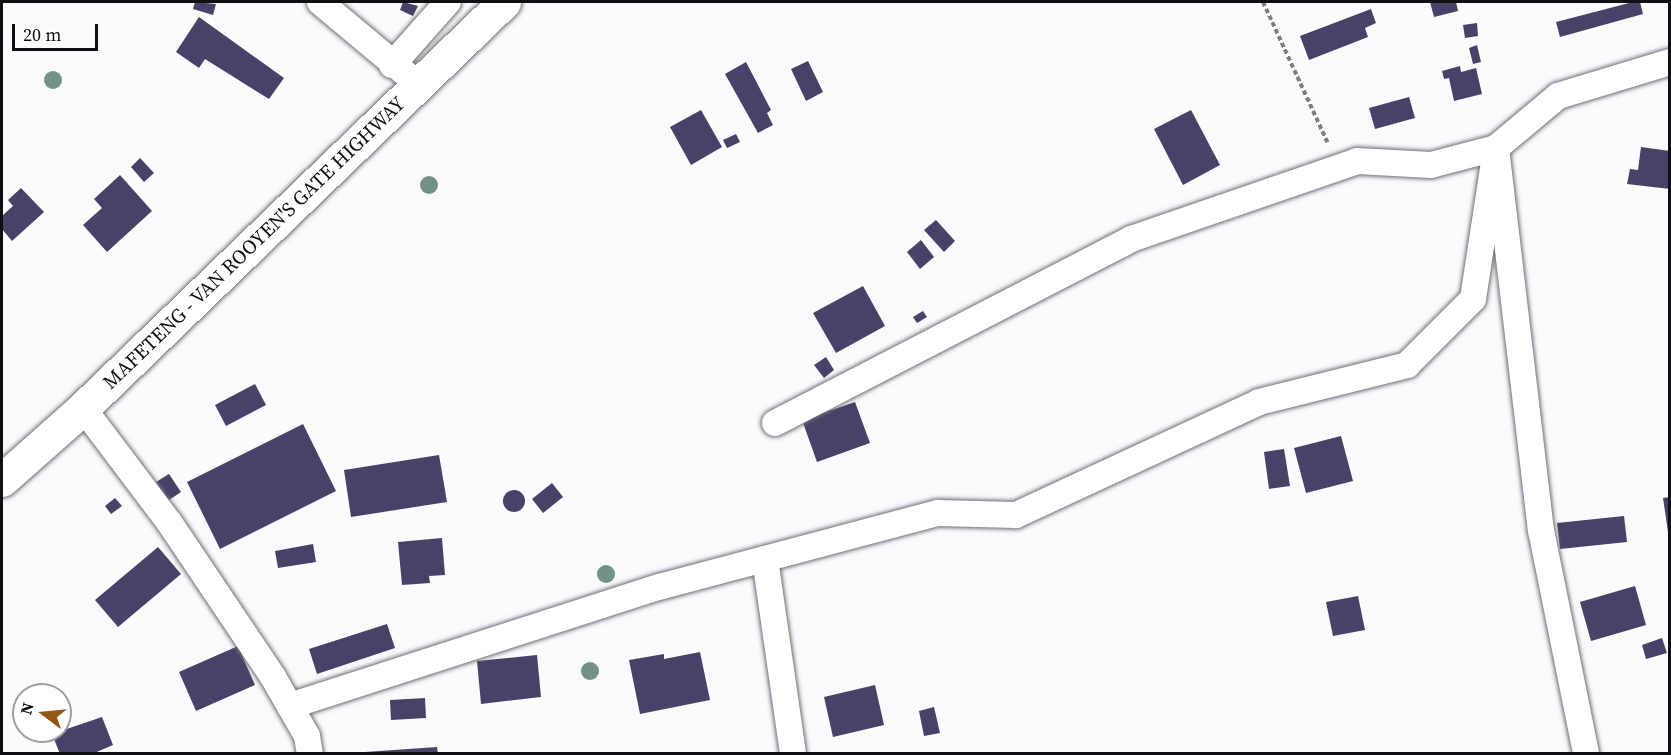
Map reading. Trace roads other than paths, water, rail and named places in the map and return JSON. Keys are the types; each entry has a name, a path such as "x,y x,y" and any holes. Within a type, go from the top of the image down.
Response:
{"main road":[{"name":"MAFETENG - VAN ROOYEN'S GATE HIGHWAY","path":"2,480 83,408 504,2"}],"street":[{"path":"320,2 392,65 418,84"},
{"path":"392,65 448,2"},
{"path":"775,423 1131,239 1357,160 1431,165 1496,148 1558,96 1670,62"},
{"path":"290,706 659,587 938,513 1016,515 1259,402 1407,365 1473,299 1496,148"},
{"path":"1496,148 1541,530 1586,753"},
{"path":"83,408 169,522 290,706 307,736 310,753"},
{"path":"765,560 794,753"}]}
